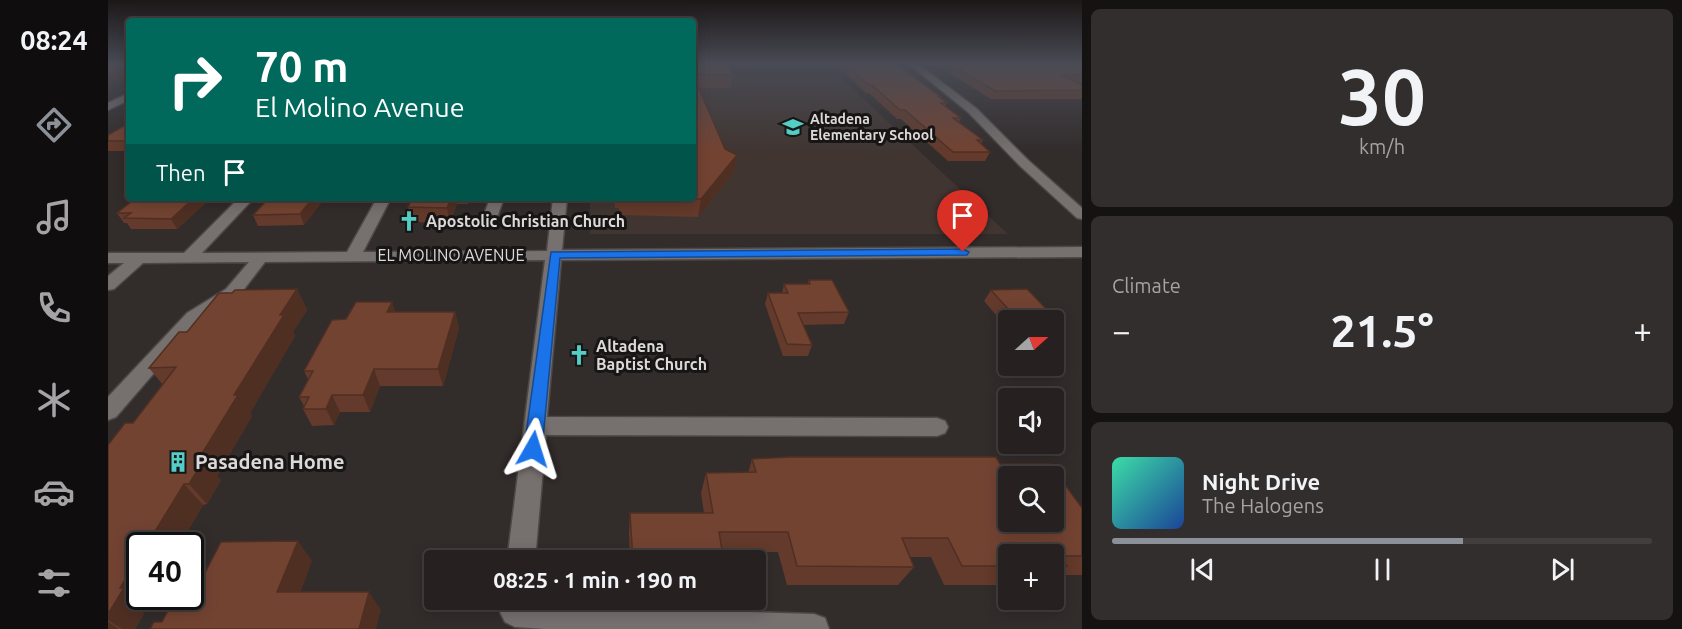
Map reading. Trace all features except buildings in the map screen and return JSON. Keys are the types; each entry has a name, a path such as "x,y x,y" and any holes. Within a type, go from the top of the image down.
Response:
{"street":[{"path":"951,93 972,110 1024,163 1082,215"},
{"path":"108,107 126,98"},
{"path":"188,258 244,201"},
{"path":"353,256 382,201"},
{"path":"488,223 496,201"},
{"path":"522,550 560,201"},
{"name":"EL MOLINO AVENUE","path":"108,258 1082,252"},
{"path":"108,411 193,317 232,293 261,257"},
{"path":"108,285 139,258"},
{"path":"536,426 937,427"},
{"path":"515,614 686,625 814,629"}],"shaded area":[{"name":"Altadena Elementary School","path":"696,93 858,93 1008,234 590,234 590,201 696,201"}],"place":[{"name":"Altadena Elementary School","path":"793,127"},
{"name":"Apostolic Christian Church","path":"409,221"},
{"name":"Altadena Baptist Church","path":"579,355"},
{"name":"Pasadena Home","path":"178,462"}],"route":[{"path":"533,449 555,255 963,252"}]}
